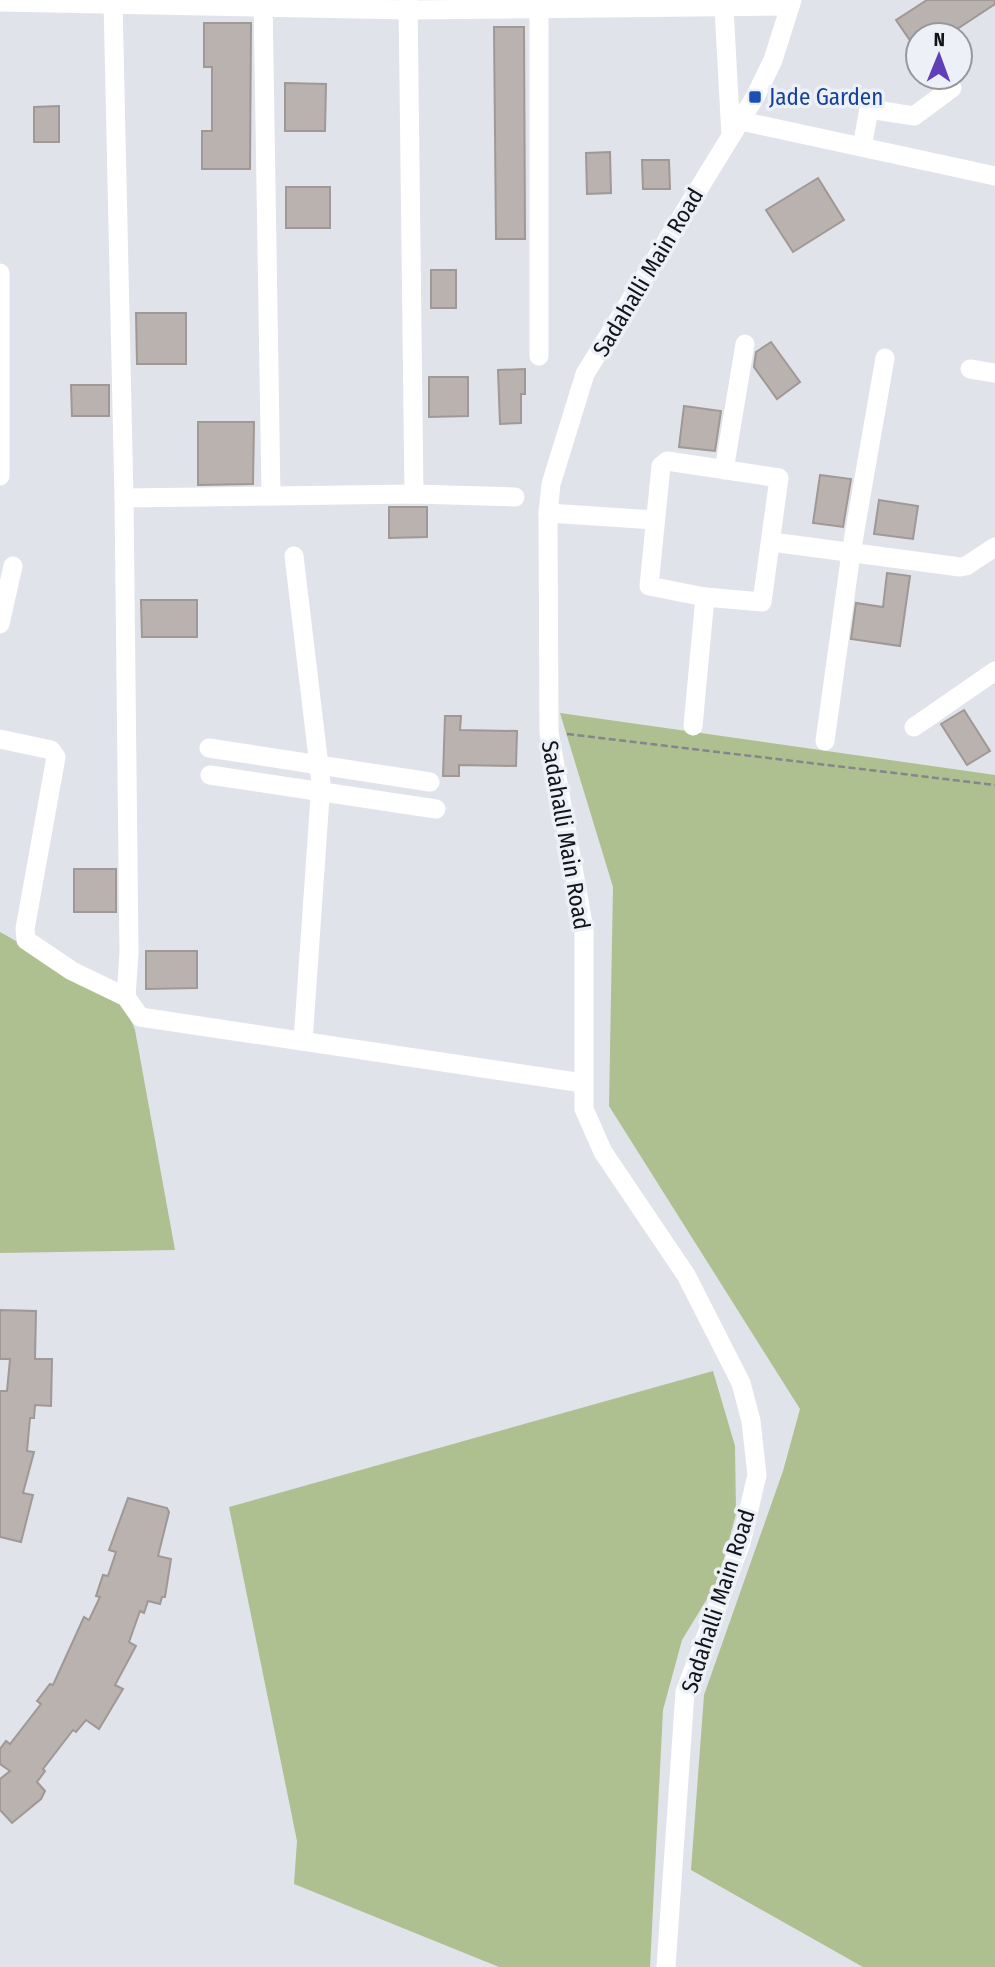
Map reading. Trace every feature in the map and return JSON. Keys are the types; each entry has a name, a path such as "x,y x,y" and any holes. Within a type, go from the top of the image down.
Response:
{"street":[{"path":"113,1 124,498 129,953 125,997"},
{"path":"0,2 724,8 791,3"},
{"name":"Sadahalli Main Road","path":"666,1967 685,1692 741,1544 757,1475 751,1421 741,1383 686,1275 595,1138 584,1109 584,929 549,732 548,513 551,484 585,374 736,129 773,60 791,3"},
{"path":"264,4 271,496"},
{"path":"409,5 414,494"},
{"path":"539,5 539,356"},
{"path":"724,8 736,129 862,147 995,176"},
{"path":"862,147 869,109 914,116 948,91"},
{"path":"0,273 0,476"},
{"path":"724,470 745,344"},
{"path":"825,740 851,553 885,358"},
{"path":"970,369 995,373"},
{"path":"664,462 779,478 762,602 705,597 649,586 655,520 664,462"},
{"path":"124,498 414,494 515,497"},
{"path":"548,513 655,520"},
{"path":"772,542 960,567 966,566 995,547"},
{"path":"294,556 320,791 303,1041"},
{"path":"0,624 13,566"},
{"path":"693,726 705,597"},
{"path":"914,727 995,671"},
{"path":"0,739 51,750 56,757 25,929 26,940 72,971 125,997 140,1017 583,1083"},
{"path":"209,748 430,782"},
{"path":"210,775 436,809"}],"path":[{"path":"549,732 995,785"}],"green space":[{"path":"560,713 995,775 995,1967 863,1967 691,1870 704,1695 783,1471 800,1409 609,1106 613,887"},
{"path":"0,932 124,1002 135,1030 175,1250 0,1253"},
{"path":"713,1371 735,1446 736,1514 718,1581 682,1640 663,1710 650,1967 499,1967 294,1884 297,1841 229,1507"}],"building":[{"path":"927,0 995,0 995,4 969,21 904,21 904,32 896,20"},
{"path":"204,23 251,23 250,169 202,169 202,131 212,131 212,67 204,67"},
{"path":"494,27 524,27 525,239 496,239"},
{"path":"285,83 326,84 325,131 285,131"},
{"path":"59,106 59,142 34,142 34,107"},
{"path":"610,152 611,193 587,194 586,153"},
{"path":"642,160 669,160 670,189 643,189"},
{"path":"818,178 844,220 793,252 766,210"},
{"path":"286,187 330,187 330,228 286,228"},
{"path":"431,270 456,270 456,308 431,308"},
{"path":"136,313 186,313 186,364 137,364"},
{"path":"771,342 800,382 777,399 754,367 756,352"},
{"path":"525,369 525,394 521,394 521,423 500,424 498,370"},
{"path":"429,377 468,377 468,416 429,417"},
{"path":"71,385 109,385 109,416 72,416"},
{"path":"684,406 721,411 715,451 679,447"},
{"path":"198,422 254,422 253,484 198,485"},
{"path":"820,475 851,479 843,527 813,523"},
{"path":"879,500 918,506 913,539 874,534"},
{"path":"389,507 427,507 427,537 389,538"},
{"path":"887,573 910,576 900,646 851,639 856,603 883,607"},
{"path":"141,600 197,600 197,637 142,637"},
{"path":"964,710 990,751 967,765 941,724"},
{"path":"445,716 461,716 460,730 517,731 516,766 459,765 459,776 443,776"},
{"path":"74,869 116,869 116,912 74,912"},
{"path":"146,951 197,951 197,988 146,989"},
{"path":"0,1310 36,1311 35,1359 52,1359 51,1406 35,1405 34,1418 30,1418 27,1451 34,1452 23,1493 33,1495 21,1542 0,1537 0,1391 7,1391 10,1359 0,1359"},
{"path":"128,1498 167,1508 169,1512 158,1556 171,1559 165,1597 162,1597 160,1604 148,1601 144,1613 140,1611 129,1642 136,1646 115,1685 123,1689 99,1729 86,1720 76,1732 73,1730 43,1769 45,1771 37,1782 45,1791 41,1799 12,1823 0,1810 0,1779 10,1771 0,1764 0,1749 6,1741 10,1744 41,1704 37,1701 50,1684 53,1685 84,1617 89,1620 100,1597 96,1596 103,1575 108,1576 116,1552 109,1550"}],"place":[{"name":"Jade Garden","path":"755,97"}]}
